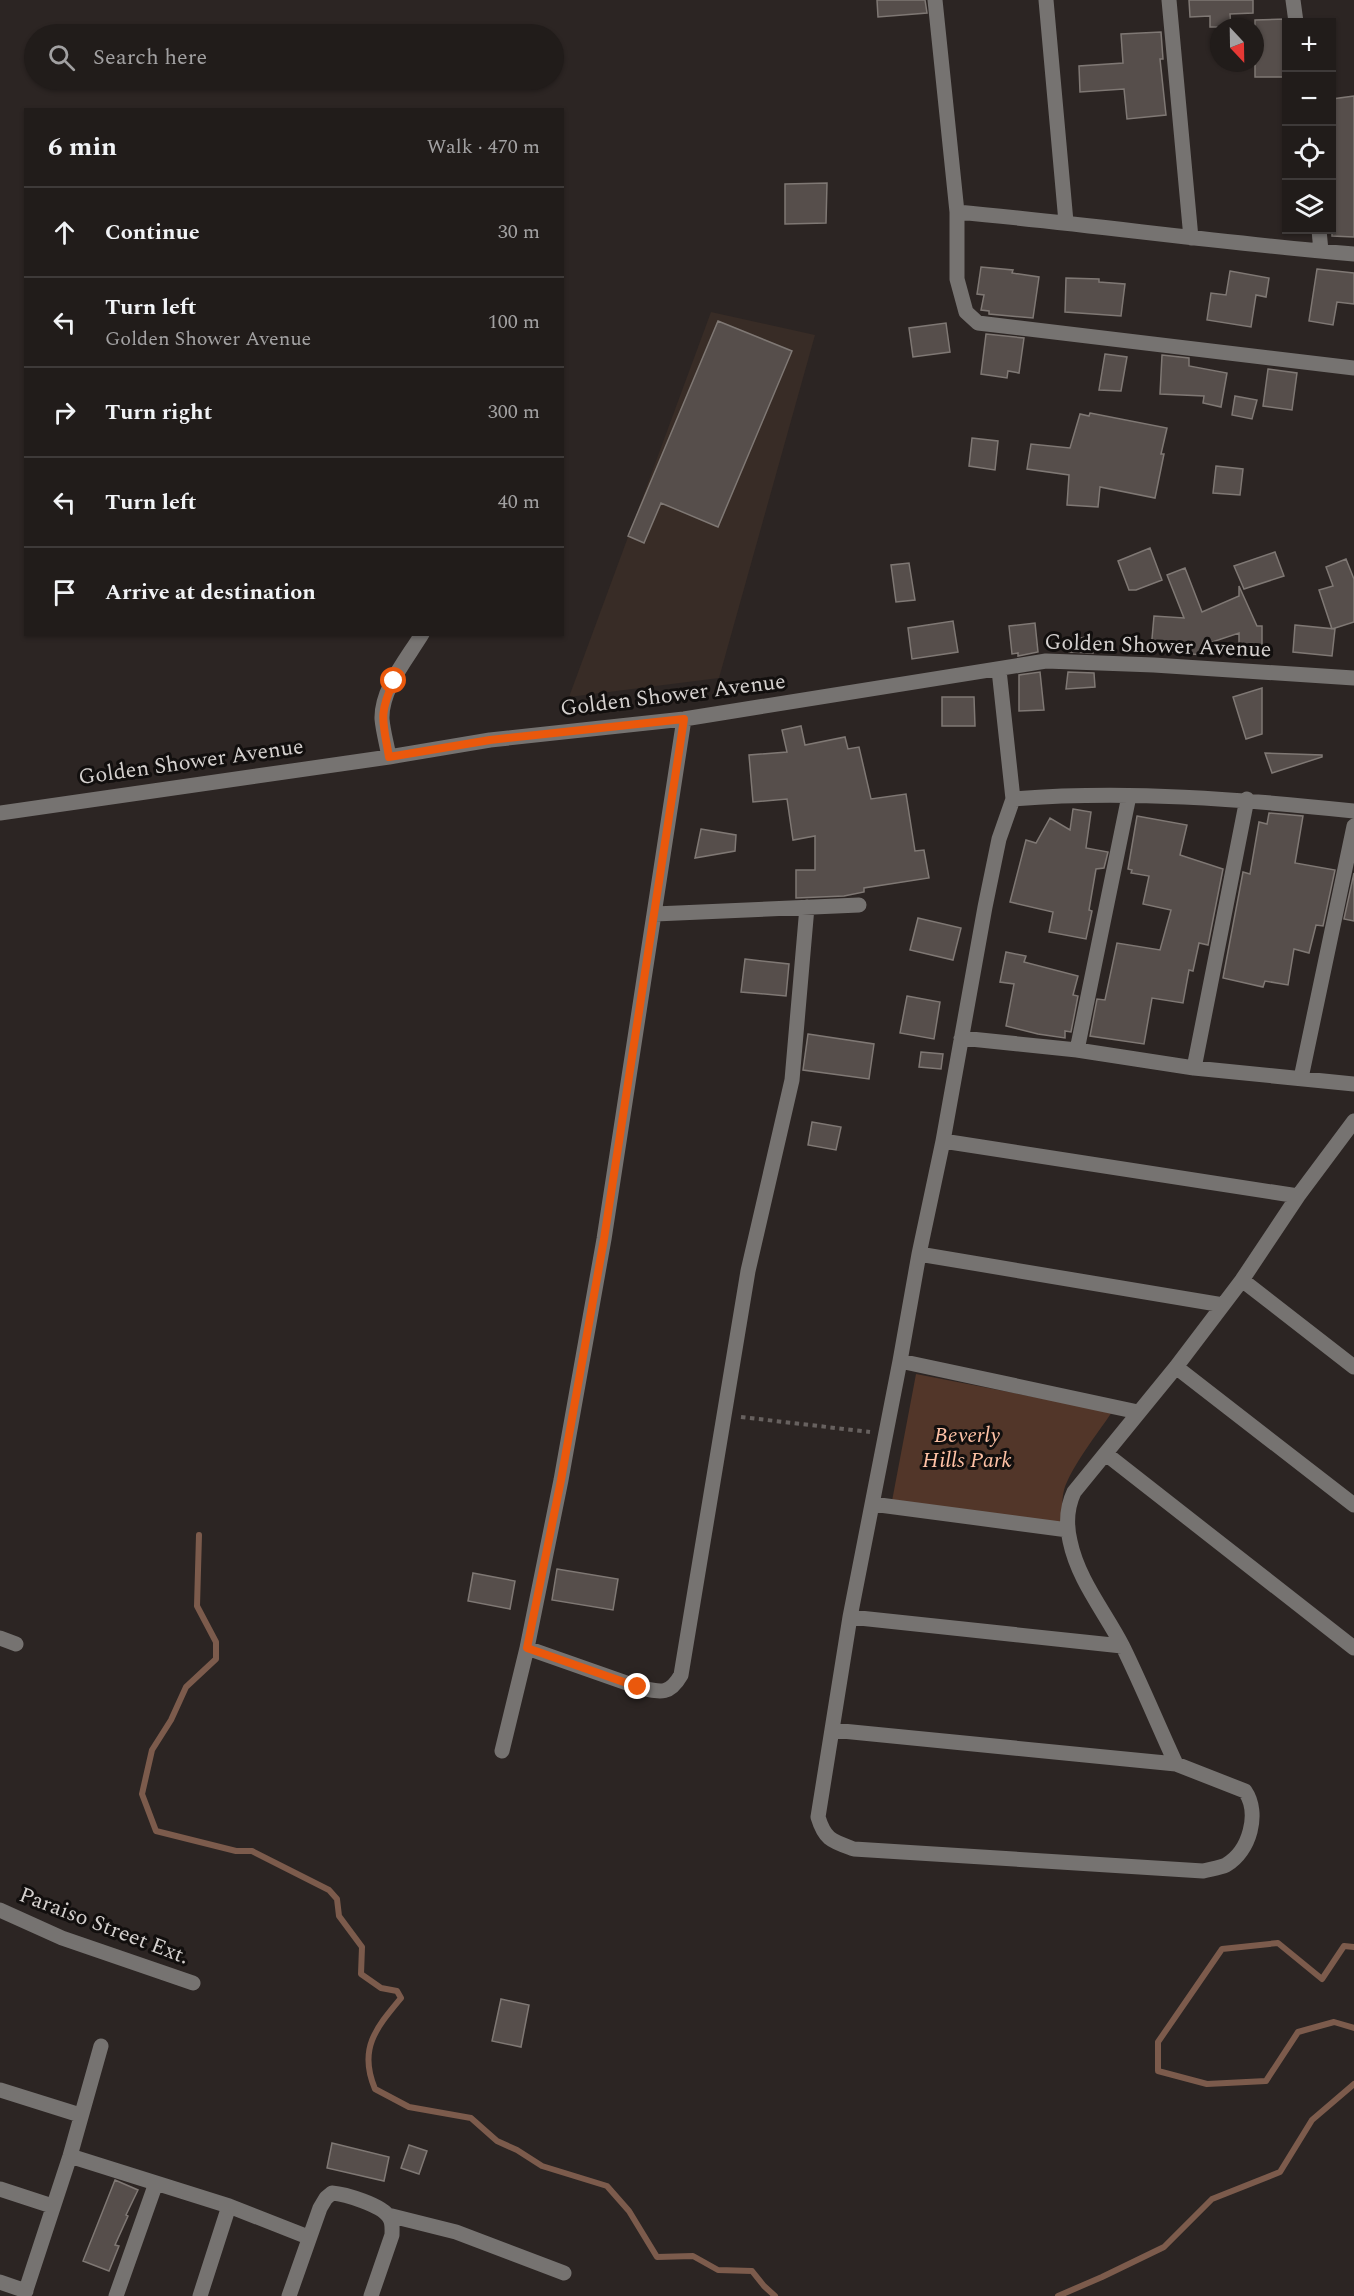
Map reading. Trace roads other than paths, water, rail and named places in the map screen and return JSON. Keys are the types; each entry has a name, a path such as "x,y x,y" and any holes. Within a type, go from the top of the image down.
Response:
{"street":[{"path":"934,0 957,212 957,279 966,312 978,323 1354,368"},
{"path":"1046,0 1066,222"},
{"path":"1169,0 1191,238"},
{"path":"1293,0 1295,18"},
{"path":"957,212 1354,254"},
{"path":"1319,234 1321,251"},
{"path":"389,757 382,720 384,702 421,636"},
{"name":"Golden Shower Avenue","path":"0,813 389,757 490,740 684,719 1046,661 1154,665 1354,678"},
{"path":"832,1730 1176,1764 1245,1791 1251,1801 1253,1813 1251,1826 1240,1851 1226,1865 1203,1871 854,1849 834,1842 823,1833 818,1817 850,1617 919,1254 943,1141 999,839 1013,799 999,670"},
{"path":"502,1751 527,1648 561,1480 604,1239 684,719"},
{"path":"1013,799 1061,795 1247,799 1354,811"},
{"path":"1077,1050 1129,796"},
{"path":"1194,1068 1247,799"},
{"path":"1301,1078 1354,826"},
{"path":"655,914 859,905"},
{"path":"527,1648 656,1692 667,1691 674,1687 681,1675 748,1271 792,1080 807,907"},
{"path":"961,1038 1077,1050 1194,1068 1354,1084"},
{"path":"1176,1764 1122,1646 1086,1583 1070,1541 1069,1505 1074,1492 1176,1367 1242,1280 1298,1196 1354,1121"},
{"path":"943,1141 1298,1196"},
{"path":"919,1254 1223,1305"},
{"path":"1242,1280 1354,1367"},
{"path":"900,1361 1138,1413"},
{"path":"1176,1367 1354,1505"},
{"path":"1106,1454 1354,1648"},
{"path":"872,1504 1068,1530"},
{"path":"850,1617 1122,1646"},
{"path":"0,1638 16,1644"},
{"name":"Paraiso Street Ext.","path":"0,1910 62,1938 193,1983"},
{"path":"0,2282 25,2293 70,2156 101,2046"},
{"path":"0,2090 80,2115"},
{"path":"70,2156 229,2206 308,2237"},
{"path":"116,2296 156,2183"},
{"path":"0,2189 52,2206"},
{"path":"288,2296 320,2208 332,2193 380,2208 388,2216 392,2225 392,2235 371,2296"},
{"path":"200,2296 229,2206"},
{"path":"388,2216 456,2232 564,2273"}],"waterway":[{"path":"199,1535 197,1606 216,1642 216,1659 186,1687 171,1720 152,1750 142,1794 156,1831 236,1851 252,1851 329,1890 337,1899 339,1916 362,1947 361,1974 381,1988 397,1991 401,1998 377,2029 372,2040 368,2062 375,2089 409,2107 471,2118 497,2141 517,2150 542,2166 607,2186 629,2211 657,2257 693,2256 718,2270 752,2271 775,2296"},
{"path":"1354,1947 1344,1946 1322,1979 1278,1943 1222,1949 1158,2042 1158,2071 1207,2084 1266,2081 1298,2032 1334,2022 1354,2028"},
{"path":"1058,2296 1164,2247 1212,2199 1280,2172 1312,2120 1354,2084"}],"park label":[{"name":"Beverly Hills Park","path":"967,1448"}]}
